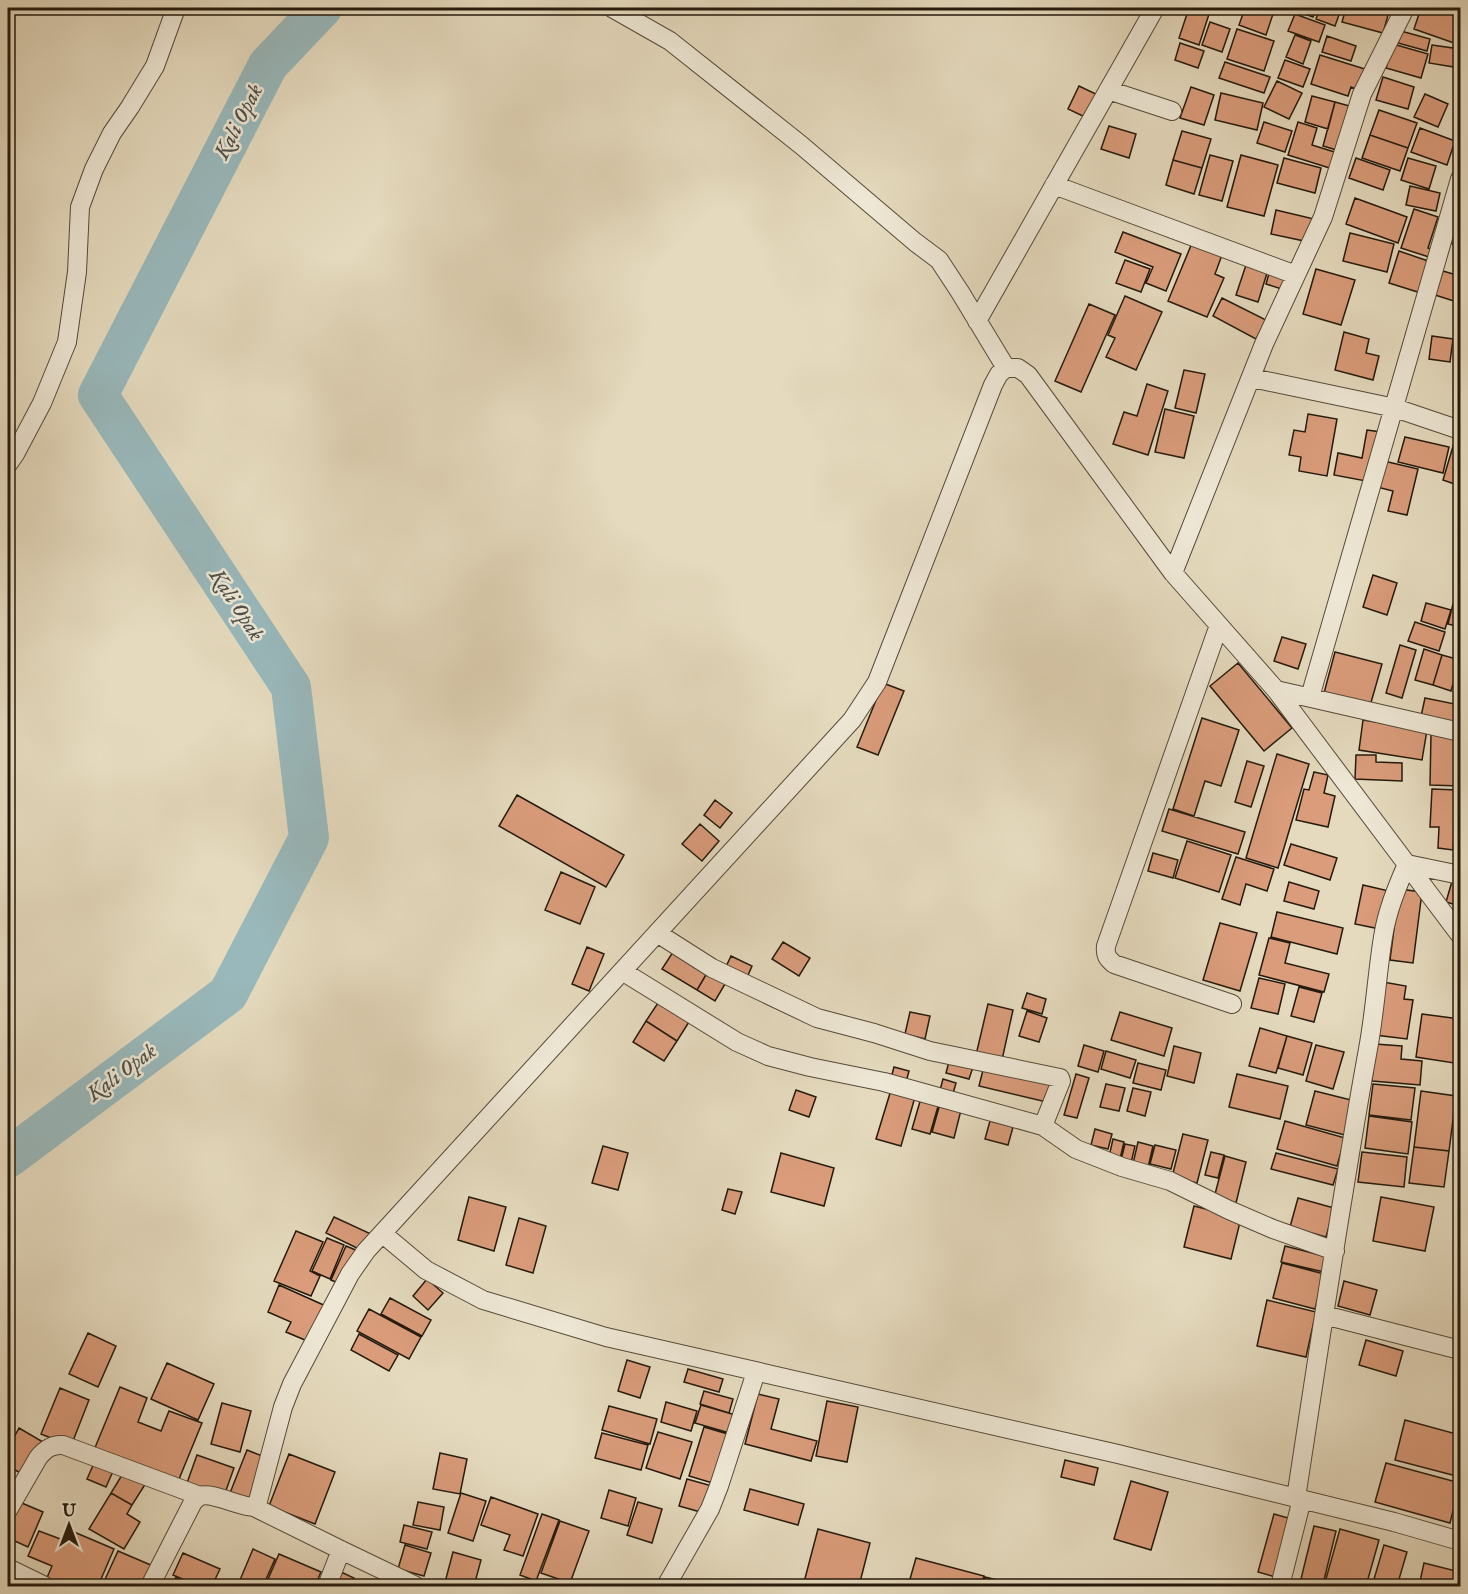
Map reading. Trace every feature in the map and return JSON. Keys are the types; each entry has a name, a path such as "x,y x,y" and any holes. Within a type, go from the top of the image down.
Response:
{"street":[{"path":"8,464 42,403 67,342 76,272 80,207 94,169 112,133 155,66 176,8"},
{"path":"612,8 670,41 801,145 906,235 939,260 1006,368"},
{"path":"977,321 1155,8"},
{"path":"1173,573 1264,344 1323,217 1362,94 1405,8"},
{"path":"1108,90 1172,111"},
{"path":"1310,698 1461,179"},
{"path":"1054,185 1296,275"},
{"path":"254,1506 258,1501 283,1407 292,1384 350,1274 366,1251 852,720 877,682 993,385 999,374 1006,368 1018,368 1028,375 1173,573 1276,690 1461,935"},
{"path":"1252,378 1395,408 1461,430"},
{"path":"1220,625 1105,952 1114,964 1232,1004"},
{"path":"1276,690 1461,732"},
{"path":"1407,864 1461,875"},
{"path":"1282,1578 1299,1499 1347,1162 1373,1020 1383,936 1395,894 1407,864"},
{"path":"657,933 712,968 817,1018 930,1051 1060,1078 1061,1081 1044,1126"},
{"path":"622,971 737,1042 768,1056 884,1082 1044,1126 1076,1149 1122,1167 1170,1181 1273,1229 1335,1251"},
{"path":"382,1234 426,1270 483,1300 606,1337 1118,1454 1394,1522 1461,1541"},
{"path":"1324,1315 1461,1350"},
{"path":"666,1587 710,1509 756,1372"},
{"path":"8,1510 44,1450 63,1445 200,1496 208,1495 254,1506 417,1587"},
{"path":"150,1587 193,1502 200,1496"},
{"path":"327,1587 341,1550"},
{"path":"14,1576 45,1587"}],"building":[{"path":"1189,8 1210,11 1199,45 1179,38"},
{"path":"1245,8 1264,8 1274,11 1266,35 1239,25"},
{"path":"1297,8 1317,8 1313,17 1296,11"},
{"path":"1320,8 1340,12 1335,26 1316,19"},
{"path":"1346,8 1390,8 1383,33 1342,22"},
{"path":"1421,8 1431,8 1453,15 1456,8 1460,9 1460,26 1454,43 1414,29"},
{"path":"1295,14 1325,25 1319,42 1288,31"},
{"path":"1210,22 1230,29 1222,52 1202,45"},
{"path":"1237,29 1274,41 1264,71 1227,59"},
{"path":"1401,31 1430,39 1427,51 1398,43"},
{"path":"1295,35 1311,41 1303,64 1286,57"},
{"path":"1327,36 1356,46 1351,61 1322,52"},
{"path":"1180,43 1204,51 1198,68 1175,60"},
{"path":"1393,44 1428,54 1421,78 1386,68"},
{"path":"1432,45 1460,49 1460,68 1429,63"},
{"path":"1320,55 1368,70 1361,91 1351,87 1348,96 1311,84"},
{"path":"1285,60 1310,69 1303,87 1278,78"},
{"path":"1225,62 1270,77 1264,93 1219,78"},
{"path":"1383,77 1414,87 1408,109 1376,100"},
{"path":"1277,81 1302,93 1289,119 1264,107"},
{"path":"1079,86 1100,96 1089,119 1068,109"},
{"path":"1191,87 1214,95 1204,125 1180,118"},
{"path":"1221,93 1263,103 1257,130 1215,120"},
{"path":"1425,94 1448,104 1438,127 1414,117"},
{"path":"1312,96 1335,102 1328,129 1305,122"},
{"path":"1335,102 1353,107 1340,151 1323,146"},
{"path":"1379,110 1417,123 1408,148 1370,135"},
{"path":"1264,122 1292,131 1285,152 1257,143"},
{"path":"1298,122 1317,128 1312,145 1341,154 1336,170 1288,155"},
{"path":"1109,126 1136,134 1129,158 1101,149"},
{"path":"1420,128 1455,141 1447,165 1411,152"},
{"path":"1182,131 1211,139 1202,168 1173,160"},
{"path":"1370,135 1408,148 1400,171 1362,158"},
{"path":"1210,155 1233,161 1222,201 1199,195"},
{"path":"1241,155 1278,165 1264,216 1227,207"},
{"path":"1284,158 1321,168 1315,193 1277,183"},
{"path":"1356,158 1390,170 1383,190 1349,178"},
{"path":"1408,158 1436,166 1429,189 1401,180"},
{"path":"1173,160 1202,168 1194,194 1166,185"},
{"path":"1410,186 1440,193 1436,211 1406,205"},
{"path":"1355,198 1407,217 1398,243 1346,224"},
{"path":"1414,209 1438,217 1428,248 1434,250 1432,258 1401,248"},
{"path":"1276,210 1314,219 1309,242 1271,234"},
{"path":"1457,219 1460,220 1460,246 1450,243"},
{"path":"1123,232 1181,254 1166,291 1146,283 1153,267 1115,252"},
{"path":"1350,233 1394,244 1387,272 1343,261"},
{"path":"1192,243 1222,255 1215,274 1224,278 1207,317 1168,301"},
{"path":"1399,251 1434,263 1424,294 1389,283"},
{"path":"1125,260 1150,269 1141,292 1116,283"},
{"path":"1247,262 1268,270 1258,302 1236,295"},
{"path":"1316,269 1355,280 1341,325 1303,314"},
{"path":"1270,270 1292,277 1288,291 1266,284"},
{"path":"1443,271 1460,276 1460,303 1435,295"},
{"path":"1125,296 1162,312 1136,370 1106,357 1115,338 1108,335"},
{"path":"1222,298 1266,320 1256,339 1213,316"},
{"path":"1089,304 1115,315 1081,392 1055,381"},
{"path":"1344,332 1369,339 1366,353 1379,356 1373,380 1335,370"},
{"path":"1432,336 1453,339 1450,362 1429,359"},
{"path":"1184,370 1205,374 1196,413 1175,408"},
{"path":"1147,384 1168,391 1148,455 1113,444 1124,412 1137,416"},
{"path":"1165,409 1194,416 1184,458 1155,452"},
{"path":"1308,414 1337,419 1327,476 1299,471 1301,457 1289,455 1294,430 1305,432"},
{"path":"1367,430 1381,432 1371,482 1334,475 1338,453 1362,458"},
{"path":"1405,437 1449,447 1443,473 1398,462"},
{"path":"1454,443 1460,445 1460,486 1443,480"},
{"path":"1384,461 1418,469 1407,515 1388,511 1393,491 1377,487"},
{"path":"1373,575 1397,583 1387,615 1363,607"},
{"path":"1426,603 1451,610 1445,629 1421,621"},
{"path":"1453,604 1460,605 1460,627 1448,624"},
{"path":"1415,622 1445,632 1439,651 1408,641"},
{"path":"1282,637 1306,644 1298,669 1274,661"},
{"path":"1400,645 1416,650 1402,698 1386,693"},
{"path":"1424,649 1442,655 1433,685 1415,680"},
{"path":"1335,652 1382,664 1370,706 1324,693"},
{"path":"1442,655 1460,660 1451,691 1433,685"},
{"path":"1238,663 1292,728 1264,751 1210,686"},
{"path":"883,683 904,691 878,755 857,747"},
{"path":"1425,698 1460,705 1460,730 1420,721"},
{"path":"1202,718 1239,730 1221,786 1205,781 1194,816 1173,809"},
{"path":"1363,720 1427,730 1422,760 1359,750"},
{"path":"1431,734 1460,734 1460,786 1430,785"},
{"path":"1277,754 1309,764 1278,868 1246,858"},
{"path":"1356,755 1376,755 1376,762 1402,763 1402,781 1355,779"},
{"path":"1247,761 1264,766 1251,807 1235,802"},
{"path":"1314,772 1328,775 1324,793 1335,796 1328,827 1296,820 1304,789 1309,790"},
{"path":"1432,789 1457,790 1453,850 1438,848 1439,827 1430,827"},
{"path":"517,795 624,855 606,887 499,826"},
{"path":"715,800 732,813 720,828 704,815"},
{"path":"1169,809 1245,832 1238,854 1162,831"},
{"path":"1457,814 1460,814 1460,848 1457,848"},
{"path":"700,824 719,841 702,861 682,844"},
{"path":"1187,841 1231,855 1219,892 1175,878"},
{"path":"1291,844 1337,858 1330,880 1284,865"},
{"path":"1153,853 1178,860 1173,878 1148,871"},
{"path":"1236,857 1274,869 1267,891 1246,884 1240,905 1222,899"},
{"path":"561,872 595,887 580,924 545,910"},
{"path":"1453,878 1460,880 1460,906 1446,902"},
{"path":"1289,882 1319,891 1314,909 1284,901"},
{"path":"1363,885 1389,891 1380,929 1355,924"},
{"path":"1399,889 1422,892 1413,963 1390,960"},
{"path":"1277,912 1343,928 1337,954 1271,937"},
{"path":"1220,923 1257,933 1240,991 1203,980"},
{"path":"1269,938 1290,943 1285,963 1329,974 1324,992 1259,975"},
{"path":"783,942 810,958 799,976 772,959"},
{"path":"587,947 604,954 589,991 572,984"},
{"path":"673,952 707,973 697,990 662,969"},
{"path":"731,956 752,966 745,982 724,971"},
{"path":"707,973 725,984 715,1001 697,990"},
{"path":"1259,978 1285,984 1278,1014 1251,1008"},
{"path":"1383,982 1406,986 1404,999 1413,1000 1407,1039 1375,1035"},
{"path":"1299,987 1322,993 1314,1022 1291,1016"},
{"path":"1027,993 1046,999 1042,1014 1022,1008"},
{"path":"658,1003 689,1022 677,1041 646,1021"},
{"path":"988,1004 1013,1010 1002,1060 976,1055"},
{"path":"1027,1011 1047,1018 1039,1042 1019,1036"},
{"path":"910,1012 930,1016 925,1039 905,1034"},
{"path":"1120,1012 1172,1028 1164,1056 1111,1040"},
{"path":"1422,1014 1460,1019 1454,1063 1416,1057"},
{"path":"646,1021 677,1041 664,1061 633,1042"},
{"path":"1260,1028 1287,1036 1276,1073 1249,1066"},
{"path":"1287,1036 1312,1043 1303,1075 1278,1068"},
{"path":"1375,1044 1402,1046 1401,1059 1422,1061 1420,1085 1372,1081"},
{"path":"1084,1045 1104,1051 1098,1072 1078,1066"},
{"path":"1316,1045 1344,1052 1333,1089 1306,1081"},
{"path":"1174,1046 1201,1053 1194,1083 1167,1076"},
{"path":"1106,1051 1136,1060 1130,1078 1101,1069"},
{"path":"950,1058 974,1064 969,1079 946,1073"},
{"path":"1138,1063 1166,1070 1161,1090 1133,1083"},
{"path":"984,1066 1056,1083 1051,1103 979,1086"},
{"path":"894,1067 909,1071 905,1086 890,1082"},
{"path":"1076,1074 1089,1078 1077,1118 1064,1115"},
{"path":"1237,1074 1288,1086 1280,1119 1229,1107"},
{"path":"943,1079 956,1083 952,1097 939,1094"},
{"path":"1106,1084 1125,1088 1119,1111 1100,1107"},
{"path":"1373,1084 1415,1088 1411,1120 1369,1115"},
{"path":"1133,1088 1151,1092 1145,1116 1127,1111"},
{"path":"796,1090 816,1097 809,1117 789,1110"},
{"path":"891,1090 915,1097 901,1146 876,1139"},
{"path":"1315,1091 1355,1101 1345,1135 1306,1125"},
{"path":"1421,1091 1456,1096 1449,1151 1414,1147"},
{"path":"921,1098 939,1103 930,1134 912,1129"},
{"path":"940,1104 961,1110 954,1138 932,1132"},
{"path":"1369,1116 1412,1122 1408,1154 1365,1148"},
{"path":"990,1121 1013,1127 1008,1145 985,1139"},
{"path":"1285,1121 1345,1138 1337,1166 1277,1149"},
{"path":"1095,1129 1112,1134 1108,1149 1091,1145"},
{"path":"1183,1134 1208,1140 1197,1183 1172,1177"},
{"path":"1113,1139 1124,1142 1119,1163 1108,1161"},
{"path":"1138,1142 1153,1146 1147,1172 1132,1168"},
{"path":"1125,1144 1135,1146 1130,1167 1120,1164"},
{"path":"1155,1145 1176,1150 1171,1169 1150,1164"},
{"path":"603,1146 628,1153 618,1190 592,1183"},
{"path":"1414,1147 1449,1151 1444,1187 1409,1183"},
{"path":"1211,1152 1224,1155 1218,1178 1205,1175"},
{"path":"1362,1152 1407,1157 1404,1187 1358,1182"},
{"path":"781,1153 834,1168 824,1206 771,1192"},
{"path":"1276,1153 1338,1169 1333,1185 1271,1169"},
{"path":"1225,1156 1246,1162 1236,1203 1214,1198"},
{"path":"728,1189 742,1192 735,1214 722,1210"},
{"path":"469,1197 506,1207 494,1251 458,1240"},
{"path":"1381,1197 1434,1207 1425,1251 1373,1241"},
{"path":"1298,1198 1334,1208 1326,1237 1290,1227"},
{"path":"1194,1206 1241,1218 1231,1259 1184,1247"},
{"path":"334,1217 371,1234 363,1251 326,1233"},
{"path":"519,1218 546,1226 533,1273 506,1265"},
{"path":"296,1231 323,1242 310,1271 320,1276 311,1296 274,1281"},
{"path":"327,1238 344,1245 330,1279 312,1271"},
{"path":"346,1246 358,1251 343,1285 331,1280"},
{"path":"1285,1246 1328,1257 1324,1272 1281,1262"},
{"path":"1282,1263 1324,1274 1315,1309 1273,1298"},
{"path":"427,1279 443,1293 428,1310 413,1296"},
{"path":"1344,1281 1377,1290 1370,1315 1338,1306"},
{"path":"279,1285 328,1307 312,1343 286,1332 291,1322 268,1312"},
{"path":"390,1298 431,1320 422,1336 381,1314"},
{"path":"1267,1300 1316,1312 1306,1357 1257,1346"},
{"path":"369,1309 421,1337 409,1359 357,1331"},
{"path":"88,1333 116,1346 98,1387 69,1374"},
{"path":"359,1334 398,1355 389,1371 351,1350"},
{"path":"1366,1340 1403,1351 1396,1376 1359,1365"},
{"path":"627,1360 650,1367 640,1398 618,1391"},
{"path":"167,1363 214,1384 198,1420 151,1399"},
{"path":"688,1369 723,1379 719,1392 684,1382"},
{"path":"120,1387 147,1398 138,1422 161,1431 169,1411 202,1423 177,1484 94,1450"},
{"path":"60,1388 89,1400 71,1446 41,1434"},
{"path":"704,1391 733,1399 729,1413 700,1404"},
{"path":"758,1394 779,1399 771,1429 817,1441 811,1461 745,1444"},
{"path":"827,1401 858,1407 847,1462 816,1456"},
{"path":"666,1402 697,1411 691,1431 661,1422"},
{"path":"222,1403 251,1411 240,1452 211,1444"},
{"path":"701,1405 739,1416 733,1434 695,1423"},
{"path":"609,1406 657,1419 650,1444 602,1430"},
{"path":"1405,1420 1460,1435 1460,1477 1395,1460"},
{"path":"704,1427 731,1435 716,1484 689,1476"},
{"path":"19,1428 43,1442 24,1475 8,1466 8,1439 12,1441"},
{"path":"658,1432 692,1442 680,1479 646,1468"},
{"path":"602,1433 648,1445 641,1470 595,1458"},
{"path":"247,1450 267,1458 251,1501 230,1493"},
{"path":"440,1453 467,1459 460,1494 433,1489"},
{"path":"289,1454 335,1472 315,1524 269,1506"},
{"path":"197,1455 234,1468 224,1496 187,1483"},
{"path":"1065,1460 1098,1468 1094,1485 1061,1477"},
{"path":"95,1461 114,1469 106,1487 87,1479"},
{"path":"1386,1463 1460,1483 1450,1523 1375,1502"},
{"path":"125,1470 146,1483 132,1505 111,1493"},
{"path":"687,1479 712,1486 704,1513 679,1506"},
{"path":"1131,1481 1168,1492 1151,1550 1114,1539"},
{"path":"750,1489 804,1504 798,1525 744,1510"},
{"path":"609,1490 636,1498 628,1526 601,1518"},
{"path":"111,1493 132,1505 127,1514 140,1522 124,1549 89,1529"},
{"path":"461,1493 486,1501 473,1541 448,1533"},
{"path":"491,1497 538,1514 523,1556 504,1550 510,1535 481,1525"},
{"path":"17,1501 43,1512 28,1547 8,1538 8,1522"},
{"path":"418,1502 444,1507 440,1530 413,1525"},
{"path":"638,1502 662,1509 652,1543 627,1535"},
{"path":"542,1514 559,1520 536,1581 520,1575"},
{"path":"1274,1514 1295,1520 1279,1578 1258,1572"},
{"path":"560,1521 589,1531 570,1583 541,1573"},
{"path":"404,1525 432,1532 427,1549 400,1542"},
{"path":"1314,1526 1336,1531 1323,1584 1301,1579"},
{"path":"67,1529 114,1549 98,1586 63,1586 46,1580 52,1566 28,1556 39,1531 63,1540"},
{"path":"818,1529 870,1543 859,1586 803,1586"},
{"path":"1340,1529 1379,1540 1366,1586 1324,1586"},
{"path":"405,1545 431,1553 424,1576 398,1569"},
{"path":"1384,1545 1407,1552 1397,1586 1372,1586"},
{"path":"253,1549 275,1559 263,1586 255,1586 240,1580"},
{"path":"118,1551 153,1566 144,1586 102,1586"},
{"path":"453,1552 481,1560 474,1586 444,1586"},
{"path":"183,1553 220,1569 212,1586 199,1586 173,1575"},
{"path":"279,1554 321,1572 315,1586 265,1586"},
{"path":"916,1558 984,1576 981,1586 908,1586"},
{"path":"1424,1563 1460,1572 1460,1586 1419,1586"},
{"path":"341,1572 354,1578 350,1586 335,1586"},
{"path":"176,1577 196,1586 172,1586"},
{"path":"985,1577 1022,1586 983,1586"}],"waterway":[{"name":"Kali Opak","path":"8,1158 228,994 309,838 291,687 98,395 268,65 322,8"}]}
